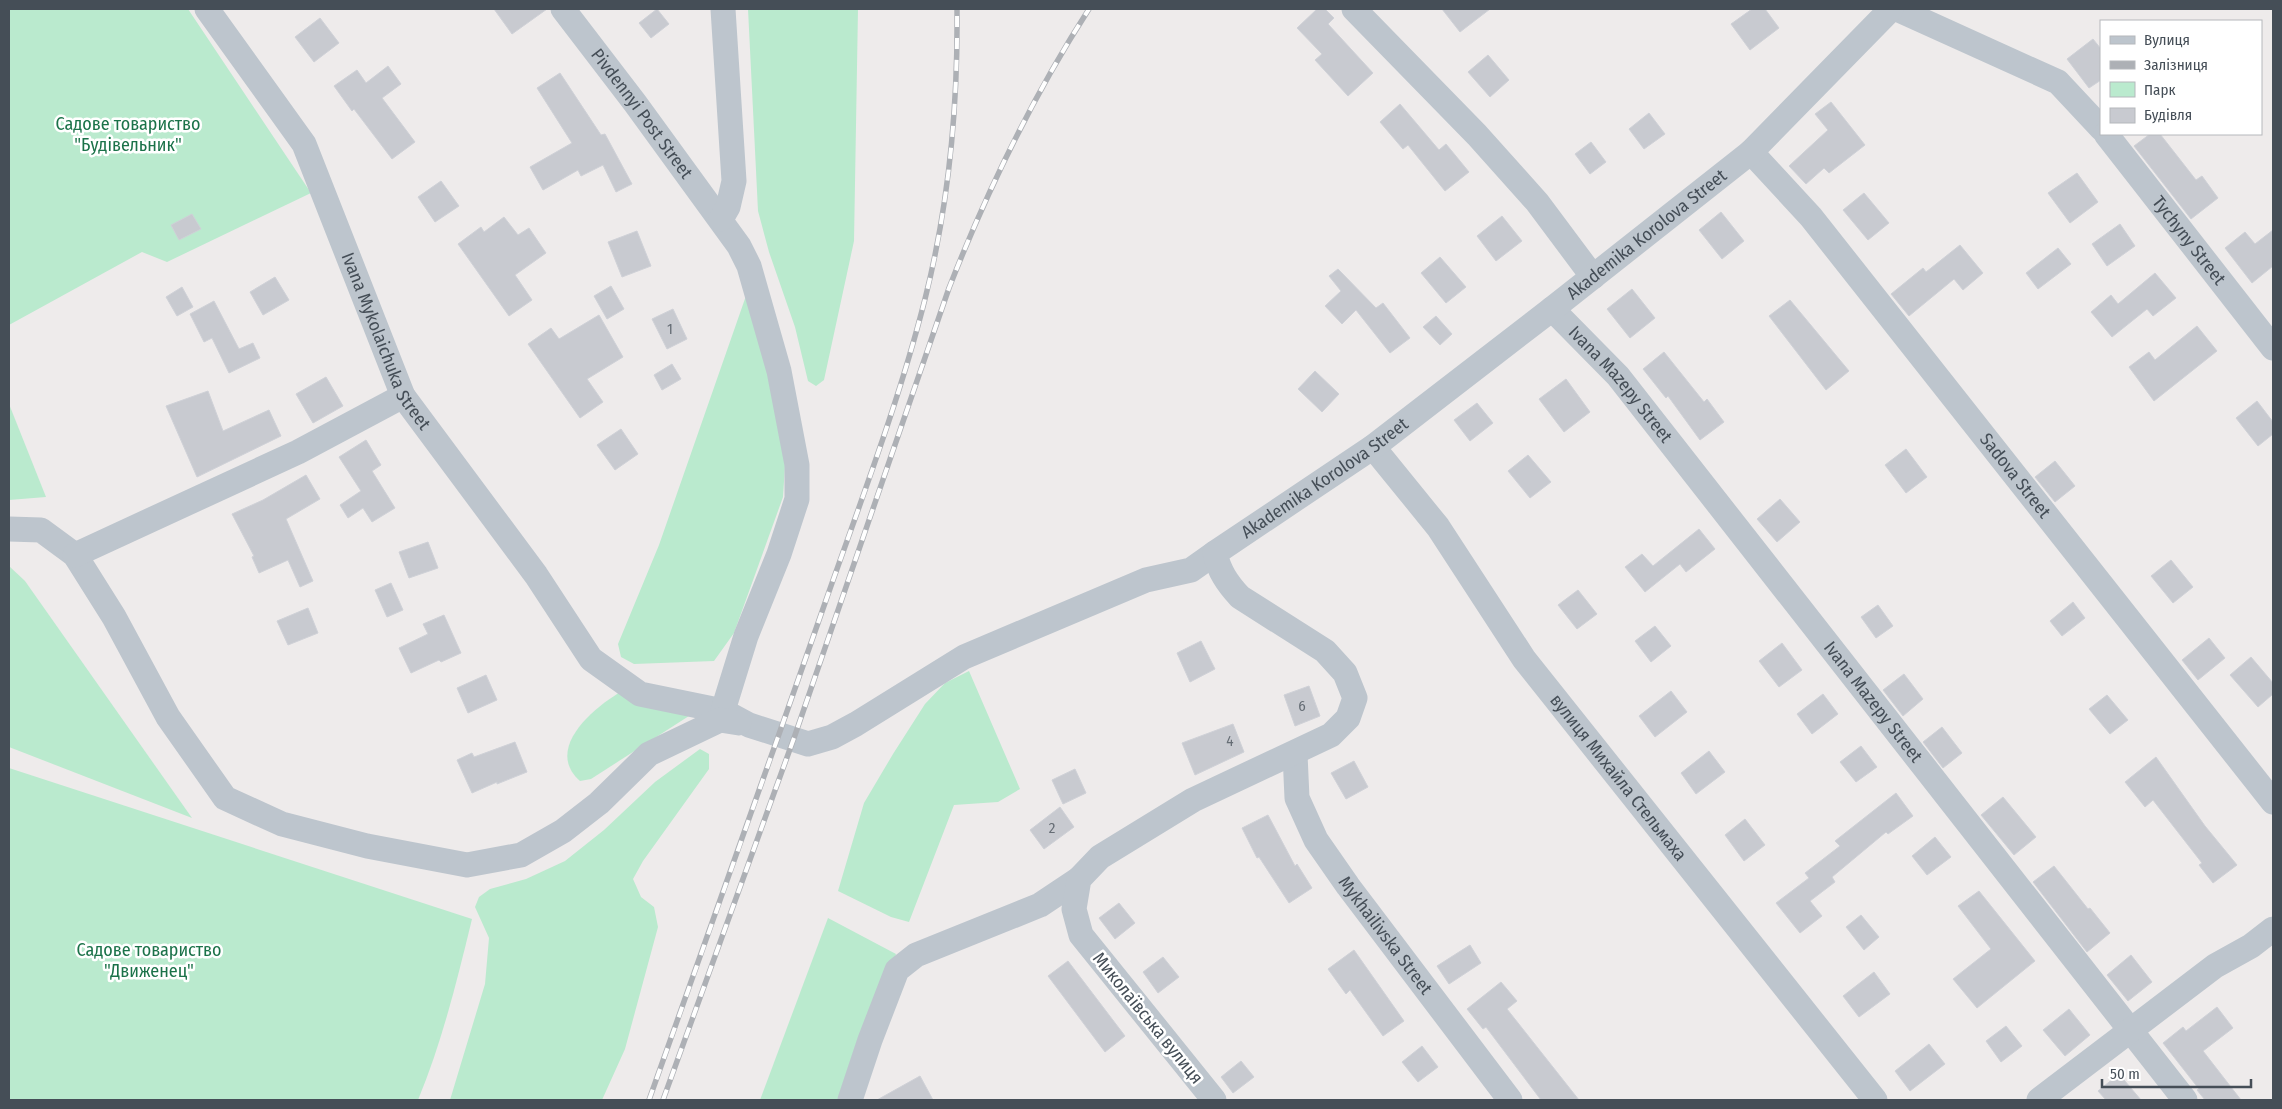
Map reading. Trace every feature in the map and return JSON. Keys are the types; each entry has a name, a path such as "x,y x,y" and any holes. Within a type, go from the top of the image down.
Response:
{"street":[{"name":"Ivana Mykolaichuka Street","path":"207,9 304,144 403,396 536,575 590,659"},
{"name":"Pivdennyi Post Street","path":"563,9 721,219 749,266 778,371 797,466 797,499 779,554 746,636 722,715"},
{"path":"721,219 728,207 734,181 723,9"},
{"path":"1354,9 1477,135 1537,202 1593,277"},
{"name":"Akademika Korolova Street","path":"590,659 640,694 722,715 808,744 832,737 964,657 1146,580 1191,570 1373,447 1552,310 1751,152 1891,9"},
{"path":"1897,9 2058,82 2100,127"},
{"name":"Tychyny Street","path":"2107,135 2273,348"},
{"name":"Sadova Street","path":"1751,152 1812,217 2273,802"},
{"name":"Ivana Mazepy Street","path":"1552,310 1618,376 2185,1100"},
{"path":"75,555 298,452 403,396"},
{"name":"вулиця Михайла Стельмаха","path":"1373,447 1438,526 1524,659 1875,1100"},
{"path":"9,529 41,530 75,555 114,617 168,718 225,798 282,824 367,846 467,865 521,855 563,831 599,803 648,754 722,715"},
{"path":"850,1100 870,1040 897,970 916,955 1040,905 1079,879 1100,857 1192,800 1295,754 1331,735 1348,718 1356,698 1345,673 1325,651 1240,597 1229,585 1219,569 1214,553"},
{"name":"Mykhailivska Street","path":"1295,754 1297,798 1316,840 1348,886 1510,1100"},
{"name":"Миколаївська вулиця","path":"1079,879 1074,909 1081,935 1214,1100"},
{"path":"2040,1100 2215,966 2251,946 2273,929"}],"green space":[{"name":"Садове товариство \"Будівельник\"","path":"9,9 188,9 311,193 167,262 142,252 9,325"},
{"path":"748,9 858,9 854,241 824,380 816,386 808,381 795,327 769,252 758,211"},
{"path":"747,293 769,375 785,466 783,497 734,633 714,661 634,664 621,657 618,644 659,545"},
{"path":"9,404 46,497 9,500"},
{"path":"9,566 25,581 192,818 9,747"},
{"path":"969,671 1020,789 998,802 954,805 909,922 891,917 838,891 864,803 893,754 925,704 945,683"},
{"path":"622,691 692,714 591,779 580,781 570,769 567,756 570,743 586,719 610,698"},
{"path":"700,749 709,754 709,769 643,861 633,879 641,897 654,907 658,927 625,1049 602,1100 450,1100 485,984 489,938 475,907 479,897 490,889 526,879 565,861 604,830 655,782"},
{"name":"Садове товариство \"Движенец\"","path":"9,768 472,919 442,1034 418,1100 9,1100"},
{"path":"828,918 896,954 845,1100 760,1100"}],"building":[{"path":"494,9 547,9 512,34"},
{"path":"657,9 669,24 651,38 639,23"},
{"path":"1317,9 1325,9 1334,18 1328,24 1373,73 1348,96 1315,60 1322,54 1297,28"},
{"path":"1442,9 1490,9 1460,32"},
{"path":"1752,9 1765,9 1779,28 1750,50 1731,24"},
{"path":"320,18 339,43 314,62 295,37"},
{"path":"2093,39 2100,48 2100,81 2089,88 2067,59"},
{"path":"1488,55 1509,80 1490,97 1468,72"},
{"path":"388,66 401,84 382,98 415,142 392,159 334,86 357,70 366,83"},
{"path":"560,73 601,135 605,134 632,184 616,192 603,165 581,176 578,170 543,190 530,167 572,143 537,88"},
{"path":"1831,102 1865,145 1829,173 1824,168 1806,184 1789,166 1828,130 1815,114"},
{"path":"1400,104 1439,150 1446,144 1469,172 1445,191 1408,145 1403,149 1380,122"},
{"path":"1649,113 1665,134 1644,149 1629,129"},
{"path":"2149,135 2161,135 2196,180 2202,176 2218,198 2191,219 2134,146"},
{"path":"1591,142 1606,162 1590,174 1575,154"},
{"path":"2077,173 2098,202 2070,223 2048,193"},
{"path":"441,181 459,206 435,222 418,197"},
{"path":"1864,193 1889,223 1868,240 1843,210"},
{"path":"1721,212 1744,241 1722,259 1699,230"},
{"path":"192,214 201,229 179,240 171,225"},
{"path":"1502,216 1522,241 1496,261 1477,236"},
{"path":"504,217 518,235 529,228 546,253 515,275 532,300 509,316 458,244 481,227 484,232"},
{"path":"2120,224 2135,246 2107,266 2092,244"},
{"path":"2273,230 2273,266 2252,283 2225,248 2245,232 2255,244"},
{"path":"637,231 651,266 622,277 608,242"},
{"path":"1960,245 1983,273 1963,290 1954,279 1909,316 1891,294 1923,268 1926,272"},
{"path":"2058,248 2071,264 2038,289 2026,273"},
{"path":"1440,257 1466,287 1446,303 1421,273"},
{"path":"1338,269 1376,308 1383,303 1410,338 1390,353 1356,310 1342,324 1325,306 1341,291 1329,276"},
{"path":"2155,273 2176,298 2153,316 2147,309 2112,337 2091,312 2111,295 2118,304"},
{"path":"275,277 289,300 263,315 250,292"},
{"path":"611,286 624,309 607,319 594,296"},
{"path":"182,287 193,307 177,316 166,297"},
{"path":"1632,289 1655,318 1630,338 1607,309"},
{"path":"1790,300 1849,371 1826,390 1769,316"},
{"path":"214,301 239,349 253,343 260,358 229,373 212,338 204,342 190,314"},
{"path":"673,309 687,339 667,349 652,319"},
{"path":"599,315 623,357 587,379 603,402 580,418 528,344 551,328 559,339"},
{"path":"1436,316 1452,334 1440,345 1423,327"},
{"path":"2197,326 2217,351 2154,401 2129,367 2149,352 2155,360"},
{"path":"1664,352 1704,402 1707,399 1724,422 1700,440 1668,396 1666,398 1643,369"},
{"path":"672,364 681,379 662,390 654,375"},
{"path":"1315,371 1339,394 1322,412 1298,389"},
{"path":"326,377 343,406 313,423 296,394"},
{"path":"1566,379 1590,412 1564,432 1539,399"},
{"path":"208,391 223,431 269,410 281,436 197,477 166,406"},
{"path":"2257,401 2273,422 2273,434 2258,446 2236,418"},
{"path":"1477,403 1493,423 1470,441 1454,420"},
{"path":"621,429 638,454 615,470 597,445"},
{"path":"366,440 381,465 372,471 395,508 372,522 363,508 348,518 340,505 361,491 339,457"},
{"path":"1906,449 1927,477 1906,493 1885,465"},
{"path":"1528,455 1551,482 1530,498 1508,471"},
{"path":"2055,461 2075,486 2055,502 2035,477"},
{"path":"306,475 320,499 286,519 313,581 300,587 288,560 259,573 252,557 254,556 232,514 263,500"},
{"path":"1780,499 1800,522 1777,542 1757,519"},
{"path":"1699,529 1715,549 1686,572 1680,564 1645,592 1625,567 1642,554 1653,566"},
{"path":"428,542 438,568 409,578 399,552"},
{"path":"2171,560 2193,587 2173,603 2151,576"},
{"path":"391,583 403,610 387,617 375,590"},
{"path":"1578,590 1597,614 1577,629 1558,605"},
{"path":"2073,602 2085,618 2062,636 2050,621"},
{"path":"1878,605 1893,626 1876,638 1861,617"},
{"path":"308,608 318,633 288,645 277,621"},
{"path":"444,615 461,653 441,662 439,660 411,673 399,648 428,634 423,624"},
{"path":"1655,626 1671,646 1651,662 1635,641"},
{"path":"2209,638 2225,658 2198,680 2182,660"},
{"path":"1201,641 1215,669 1190,682 1177,653"},
{"path":"1782,643 1802,670 1779,687 1759,661"},
{"path":"2251,657 2273,683 2273,694 2258,707 2230,675"},
{"path":"1904,674 1923,699 1903,716 1883,690"},
{"path":"486,675 497,700 468,713 457,688"},
{"path":"1309,686 1320,716 1295,726 1284,695"},
{"path":"1671,691 1687,712 1655,737 1639,716"},
{"path":"1823,694 1838,714 1812,734 1797,714"},
{"path":"2107,695 2128,720 2110,734 2089,709"},
{"path":"1233,724 1244,752 1195,775 1182,743"},
{"path":"1942,727 1962,753 1943,768 1923,742"},
{"path":"515,742 527,772 472,793 457,760 472,753 474,757"},
{"path":"1861,746 1877,767 1856,782 1840,762"},
{"path":"1709,751 1725,772 1696,794 1681,773"},
{"path":"2156,757 2205,826 2237,865 2213,883 2199,865 2202,863 2153,800 2145,807 2125,782"},
{"path":"1354,761 1368,787 1346,799 1331,773"},
{"path":"1075,769 1086,793 1063,804 1052,780"},
{"path":"1896,793 1913,816 1888,834 1886,832 1832,877 1835,882 1810,901 1822,916 1800,933 1776,903 1809,878 1805,873 1840,846 1835,841"},
{"path":"2003,797 2036,837 2014,855 1981,815"},
{"path":"1060,807 1074,827 1044,849 1030,830"},
{"path":"1268,815 1295,866 1297,864 1312,888 1289,903 1259,857 1257,858 1242,828"},
{"path":"1745,819 1765,845 1744,861 1725,835"},
{"path":"1935,837 1951,857 1927,875 1912,856"},
{"path":"2054,866 2110,933 2087,952 2033,882"},
{"path":"1979,891 2035,961 1977,1008 1953,979 1991,949 1958,906"},
{"path":"1119,903 1135,923 1115,939 1099,918"},
{"path":"1861,915 1879,937 1864,950 1846,927"},
{"path":"1470,945 1481,963 1449,984 1437,966"},
{"path":"1354,950 1404,1021 1383,1036 1350,990 1346,994 1328,969"},
{"path":"2131,955 2152,982 2128,1001 2107,975"},
{"path":"1163,957 1179,977 1158,993 1143,972"},
{"path":"1068,961 1125,1036 1105,1052 1048,976"},
{"path":"1874,972 1890,994 1859,1017 1843,996"},
{"path":"1501,982 1517,1001 1507,1009 1579,1100 1541,1100 1486,1027 1483,1029 1467,1009"},
{"path":"2217,1007 2233,1028 2203,1051 2241,1100 2205,1100 2197,1090 2199,1089 2163,1043 2183,1027 2186,1031"},
{"path":"2069,1009 2090,1035 2065,1056 2043,1030"},
{"path":"2006,1026 2022,1046 2001,1062 1986,1041"},
{"path":"1929,1044 1945,1064 1910,1091 1895,1071"},
{"path":"1422,1046 1438,1067 1418,1082 1402,1062"},
{"path":"1241,1061 1254,1077 1233,1093 1221,1077"},
{"path":"2119,1074 2141,1100 2106,1100 2098,1091"},
{"path":"920,1076 933,1100 877,1100"}],"railway":[{"path":"649,1100 878,452 915,338 933,263 946,191 954,118 957,9"},
{"path":"663,1100 794,738 949,288 979,216 1012,145 1068,42 1089,9"}]}
